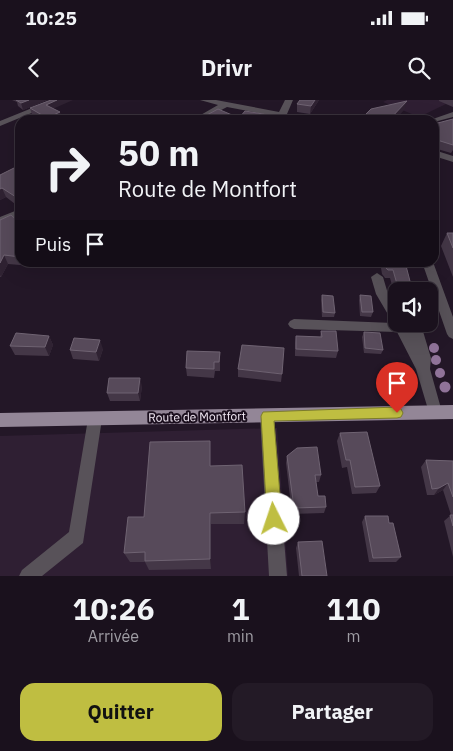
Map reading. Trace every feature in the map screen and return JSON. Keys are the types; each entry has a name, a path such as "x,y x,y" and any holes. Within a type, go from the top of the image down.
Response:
{"main road":[{"name":"Route de Montfort","path":"0,420 453,412"}],"street":[{"path":"22,115 59,100"},
{"path":"204,100 282,115 289,100"},
{"path":"205,115 226,104"},
{"path":"439,118 453,114"},
{"path":"0,124 15,118"},
{"path":"439,155 453,159"},
{"path":"0,221 15,214"},
{"path":"429,267 449,314 453,334"},
{"path":"377,277 382,294 388,304"},
{"path":"294,324 388,323"},
{"path":"404,332 423,369 435,412"},
{"path":"268,416 278,576"},
{"path":"28,576 77,537 95,419"}],"shaded area":[{"path":"387,100 441,100 446,104 423,115 414,115 383,102"},
{"path":"277,428 288,576 0,576 0,436"}],"building":[{"path":"16,100 29,100 21,103"},
{"path":"51,100 57,100 46,105 60,112 54,115 42,115 30,108"},
{"path":"300,100 315,100 311,106 297,104"},
{"path":"407,101 394,115 365,115 371,109"},
{"path":"218,109 232,115 207,115"},
{"path":"245,111 266,115 242,115"},
{"path":"453,119 453,145 439,141 439,123"},
{"path":"15,168 15,196 2,188 0,189 0,175"},
{"path":"11,215 15,219 15,256 4,255 0,263 0,220"},
{"path":"447,233 453,233 453,248"},
{"path":"385,267 406,267 410,282 396,282 393,270 388,270"},
{"path":"322,295 333,296 335,313 323,312"},
{"path":"360,295 371,296 373,312 362,312"},
{"path":"321,331 336,331 338,351 296,349 296,336 322,337"},
{"path":"364,332 380,333 383,350 365,348"},
{"path":"16,333 49,336 45,347 10,346"},
{"path":"74,338 100,340 96,352 70,350"},
{"path":"242,345 284,348 282,374 238,369"},
{"path":"187,351 220,352 219,362 214,362 214,369 186,368"},
{"path":"109,378 140,378 138,393 107,393"},
{"path":"367,432 380,486 355,487 350,460 346,460 340,433"},
{"path":"210,441 210,466 242,465 245,512 210,513 210,559 145,561 145,552 124,553 128,517 144,517 150,442"},
{"path":"317,447 321,475 315,475 318,496 325,496 326,507 294,508 287,456 297,448"},
{"path":"426,460 453,461 453,497 448,483 439,488 432,489"},
{"path":"450,515 453,515 453,526"},
{"path":"365,516 388,516 389,523 393,523 401,557 373,558"},
{"path":"322,541 327,576 302,576 298,542"}],"route":[{"path":"274,519 268,416 397,413"}]}
